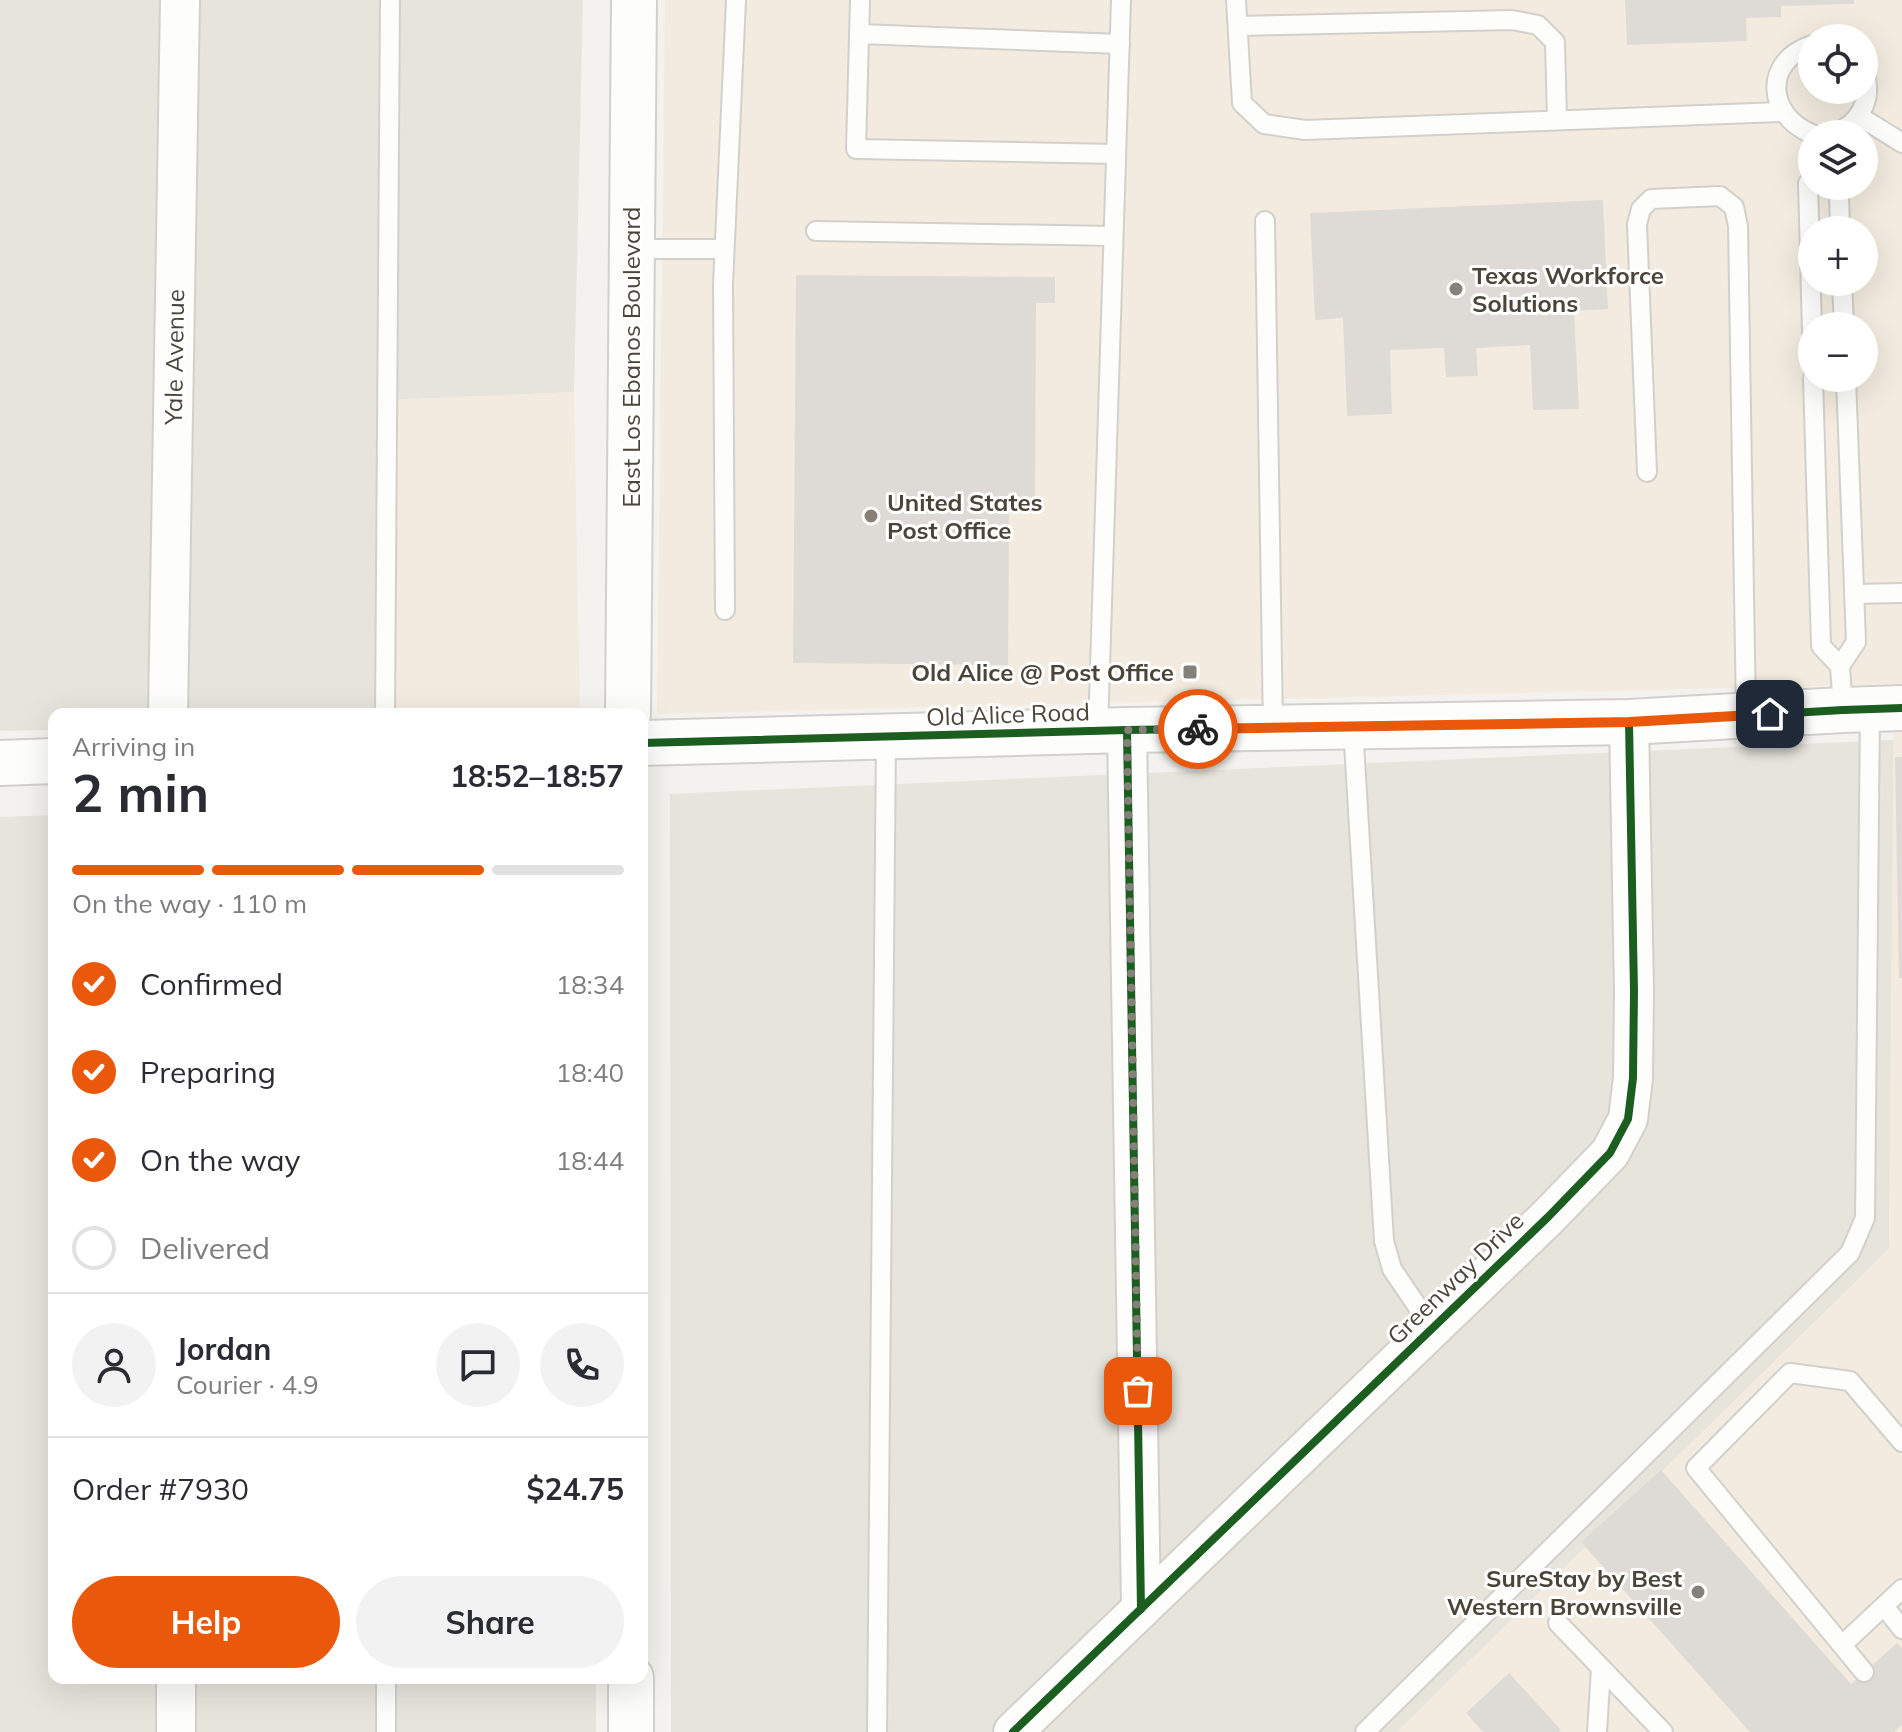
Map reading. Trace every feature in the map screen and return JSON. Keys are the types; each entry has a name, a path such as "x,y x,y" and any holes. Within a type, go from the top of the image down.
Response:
{"street":[{"name":"Yale Avenue","path":"168,708 180,0"},
{"name":"East Los Ebanos Boulevard","path":"628,708 634,0"},
{"name":"Old Alice Road","path":"648,743 1629,722 1872,709"},
{"name":"Greenway Drive","path":"1013,1732 1548,1217 1610,1153 1628,1119 1633,1078 1629,722"},
{"path":"1113,731 1141,1609"},
{"path":"0,763 48,761"},
{"path":"176,1684 176,1732"},
{"path":"631,1684 631,1732"}],"lane":[{"path":"385,708 390,0"},
{"path":"725,610 723,300 736,0"},
{"path":"860,0 856,149 1116,154"},
{"path":"1113,731 1113,236 1121,0"},
{"path":"1236,0 1242,103 1264,124 1305,130 1783,112"},
{"path":"1238,26 1512,20 1538,25 1555,42 1557,120"},
{"path":"859,34 1120,44"},
{"path":"1798,51 1785,63 1778,76 1776,91 1779,106 1798,129"},
{"path":"1856,120 1864,104"},
{"path":"1859,116 1902,143"},
{"path":"1647,472 1637,224 1641,209 1651,199 1720,196 1734,207 1738,226 1746,715"},
{"path":"1808,200 1811,312"},
{"path":"1265,221 1273,728"},
{"path":"816,231 1113,236"},
{"path":"632,249 724,249"},
{"path":"1365,1732 1850,1253 1865,1218 1872,709 1821,646 1813,392"},
{"path":"1840,666 1856,642 1847,392"},
{"path":"1854,594 1902,593"},
{"path":"1353,727 1384,1241 1392,1269 1432,1328"},
{"path":"877,1732 886,737"},
{"path":"1864,1672 1696,1468 1790,1373 1850,1381 1902,1442"},
{"path":"1842,1645 1902,1589"},
{"path":"1884,1606 1902,1629"},
{"path":"1558,1623 1663,1732"},
{"path":"1597,1732 1601,1668"},
{"path":"386,1684 386,1732"}],"shaded area":[{"path":"0,0 583,0 574,392 393,400 379,708 48,708 48,730 0,731"},
{"path":"665,0 1902,0 1902,1732 1397,1732 1889,1249 1894,684 657,714"},
{"path":"574,392 580,708 379,708 393,400"},
{"path":"1894,740 1889,1249 1397,1732 671,1732 670,794"},
{"path":"48,815 48,1684 596,1684 596,1732 0,1732 0,817"}],"building":[{"path":"1625,0 1854,0 1854,4 1781,6 1781,17 1746,18 1747,41 1627,45"},
{"path":"1603,200 1608,309 1574,311 1579,409 1533,410 1530,345 1476,348 1478,376 1446,377 1444,348 1390,350 1392,414 1347,416 1343,318 1315,320 1310,213"},
{"path":"796,275 1055,277 1055,303 1036,303 1035,513 1009,513 1008,665 793,663"},
{"path":"1895,757 1902,757 1902,978 1899,978"},
{"name":"SureStay by Best Western Brownsville","path":"1661,1470 1851,1684 1897,1643 1902,1648 1902,1725 1894,1732 1750,1732 1581,1542"},
{"path":"1509,1673 1561,1730 1559,1732 1483,1732 1466,1713"}],"cycle path":[{"path":"648,743 1127,730 1629,722 1902,708"},
{"path":"1013,1732 1548,1217 1610,1153 1628,1119 1633,1078 1629,722"},
{"path":"1127,730 1141,1609"}],"way so far":[{"path":"1138,1391 1127,730 1198,729"}],"place":[{"name":"Texas Workforce Solutions","path":"1456,289"},
{"name":"United States Post Office","path":"871,516"},
{"name":"Old Alice @ Post Office","path":"1190,672"},
{"name":"SureStay by Best Western Brownsville","path":"1698,1592"}],"route":[{"path":"1198,729 1629,722 1770,714"}]}
